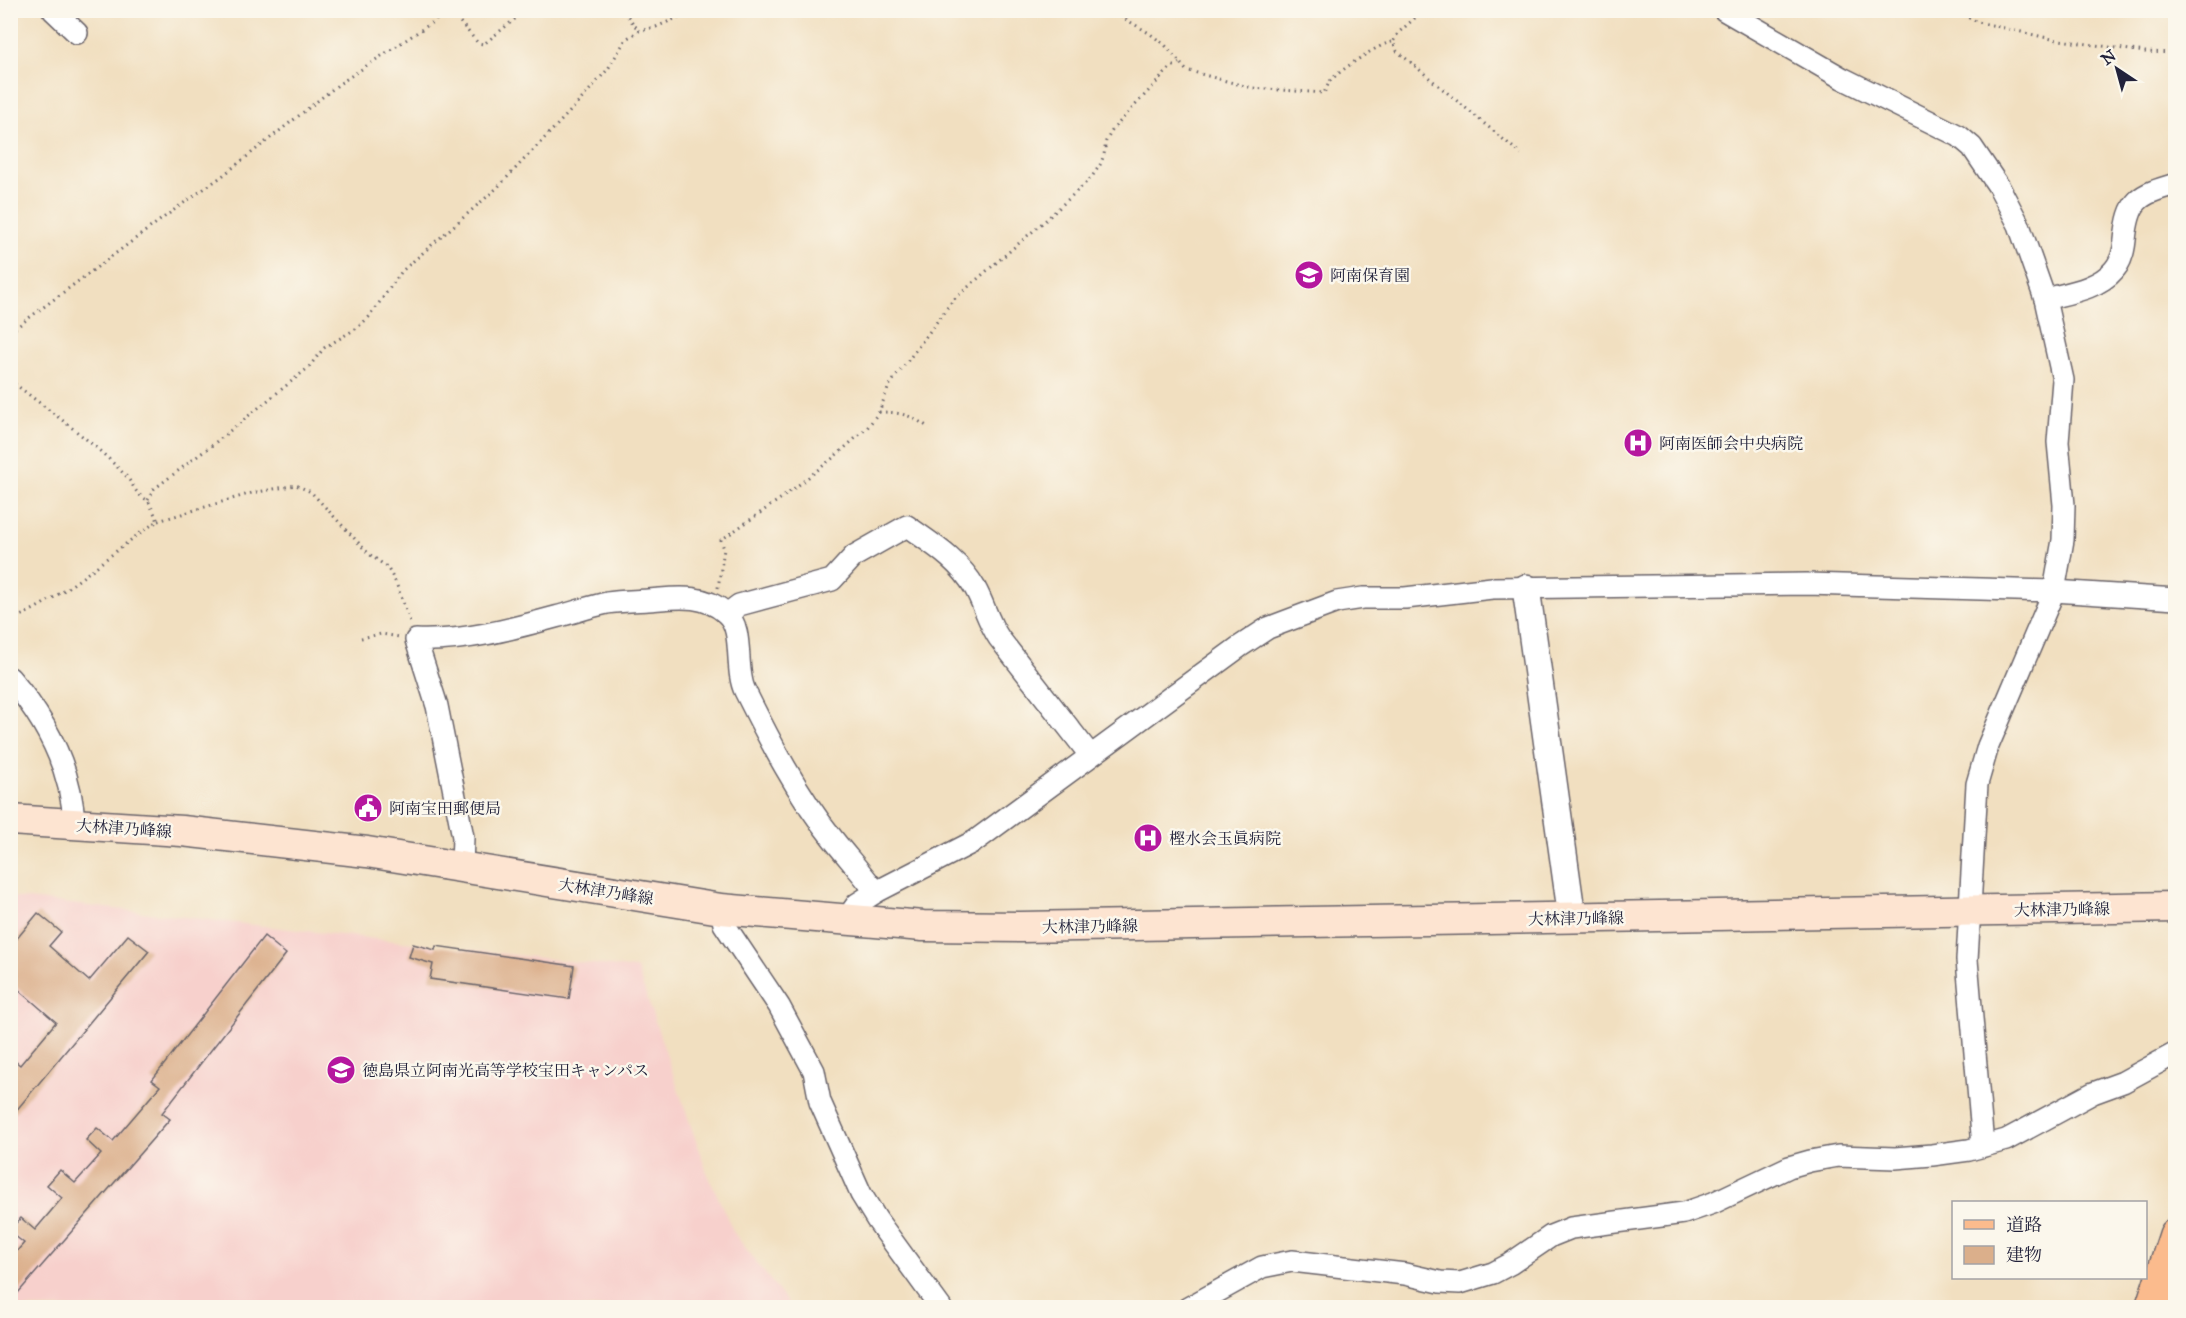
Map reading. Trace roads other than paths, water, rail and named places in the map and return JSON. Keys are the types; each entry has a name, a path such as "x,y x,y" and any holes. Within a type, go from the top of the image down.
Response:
{"main road":[{"name":"大林津乃峰線","path":"10,820 194,833 367,852 721,909 923,926 1021,927 2175,907"},
{"path":"2152,1308 2175,1235"}],"street":[{"path":"53,10 77,33"},
{"path":"1724,10 1842,78 1963,139 1999,187 2019,225 2046,299 2063,380 2058,442 2064,505 2063,540 2054,591 1988,746 1977,784 1967,960 1983,1146"},
{"path":"2046,299 2093,284 2114,270 2124,254 2129,211 2141,196 2175,184"},
{"path":"719,609 832,580 854,556 907,526 950,557 962,570 975,589 991,627 1090,755"},
{"path":"845,921 857,904 876,892 975,841 1239,647 1278,625 1337,602 1363,598 1405,598 1492,588 1807,584 2054,591 2175,599"},
{"path":"1526,588 1572,918"},
{"path":"462,867 463,837 437,706 416,640 485,635 607,603 687,597 719,609 732,622 739,649 742,686 771,742 833,839 876,892"},
{"path":"10,678 30,702 52,738 74,808 74,824"},
{"path":"721,909 724,924 779,1006 814,1071 820,1102 861,1194 877,1221 941,1308"},
{"path":"1188,1308 1262,1268 1292,1261 1460,1283 1502,1269 1551,1236 1571,1228 1684,1213 1713,1203 1789,1167 1810,1161 1838,1156 1895,1158 1932,1155 2006,1140 2093,1093 2123,1082 2175,1053"}],"place":[{"name":"阿南保育園","path":"1309,275"},
{"name":"阿南医師会中央病院","path":"1638,443"},
{"name":"阿南宝田郵便局","path":"368,808"},
{"name":"樫水会玉眞病院","path":"1148,838"},
{"name":"徳島県立阿南光高等学校宝田キャンパス","path":"341,1070"}]}
